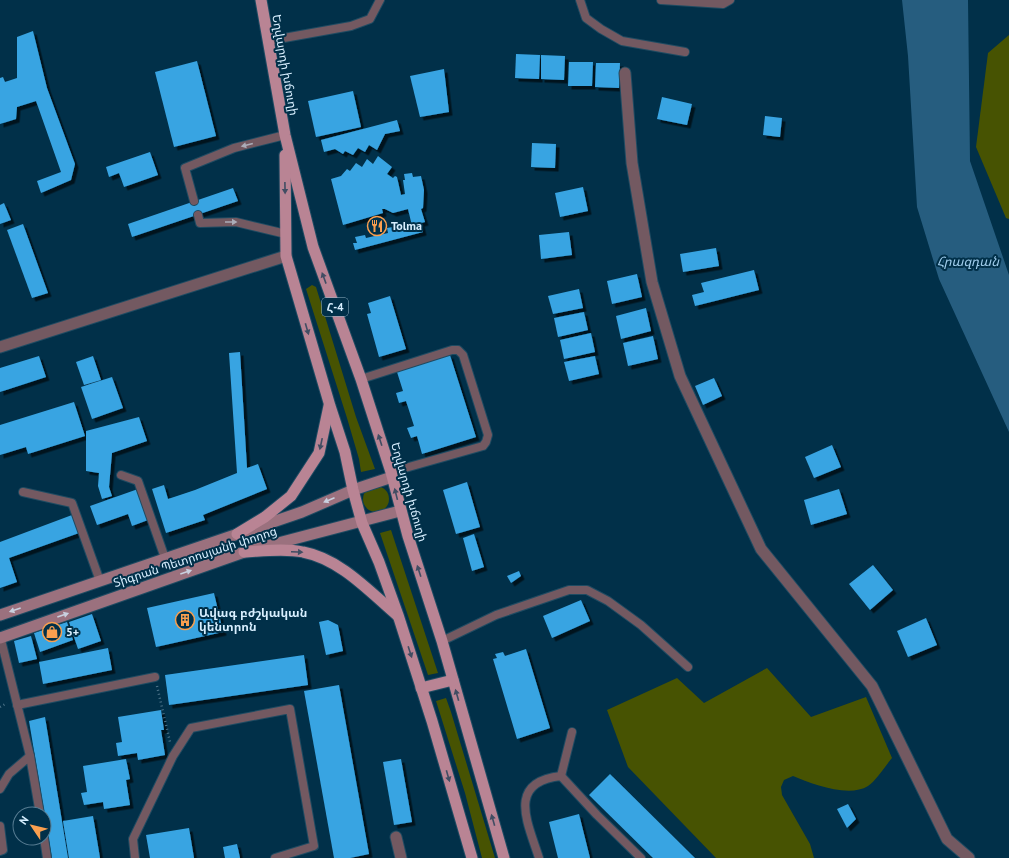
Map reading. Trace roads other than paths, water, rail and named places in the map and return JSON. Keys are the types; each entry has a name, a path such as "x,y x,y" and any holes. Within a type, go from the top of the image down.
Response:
{"main road":[{"name":"Եղվարդի խճուղի","path":"261,0 284,135 313,247 361,379 391,474 400,512 442,641 504,858"},
{"name":"Եղվարդի խճուղի","path":"284,135 286,256 345,452 362,522 379,562 398,615 472,858"},
{"path":"237,534 265,517 291,496 319,453 330,406"},
{"name":"Տիգրան Պետրոսյանի փողոց","path":"0,615 302,512 391,474"},
{"name":"Տիգրան Պետրոսյանի փողոց","path":"0,637 244,552 312,533 400,512"},
{"path":"244,552 302,552 326,559 344,570 398,615"},
{"path":"421,688 453,680"}],"street":[{"path":"625,73 632,163 652,282 680,376 761,549 872,686 947,839 969,858"},
{"path":"0,347 286,256"},
{"path":"396,837 401,858"}],"lane":[{"path":"267,41 351,26 370,19 380,0"},
{"path":"580,0 586,18 622,41 685,52"},
{"path":"661,0 723,4 730,0"},
{"path":"194,201 185,168 234,148 284,135"},
{"path":"198,215 200,223 236,222 286,234"},
{"path":"361,379 452,350 458,350 463,355 488,435 486,442 483,446 391,474"},
{"path":"121,475 138,481 165,558"},
{"path":"23,492 72,503 100,581"},
{"path":"442,641 503,613 569,590 588,590 608,601 641,625 688,667"},
{"path":"0,637 30,756 39,806"},
{"path":"17,705 155,678"},
{"path":"136,858 133,839 173,756 191,728 290,709 314,846 274,858"},
{"path":"561,776 572,732"},
{"path":"0,789 9,774 30,756"},
{"path":"539,858 524,812 525,801 529,789 538,781 561,776"},
{"path":"561,776 597,815 641,858"},
{"path":"0,826 2,850 0,850"},
{"path":"45,846 47,858"}],"water":[{"name":"Հրազդան","path":"902,0 968,0 970,161 1009,275 1009,432 939,279 917,207 908,56"}],"place":[{"name":"Tolma","path":"377,226"},
{"name":"Ավագ բժշկական կենտրոն","path":"185,620"},
{"name":"5+","path":"52,632"}]}
